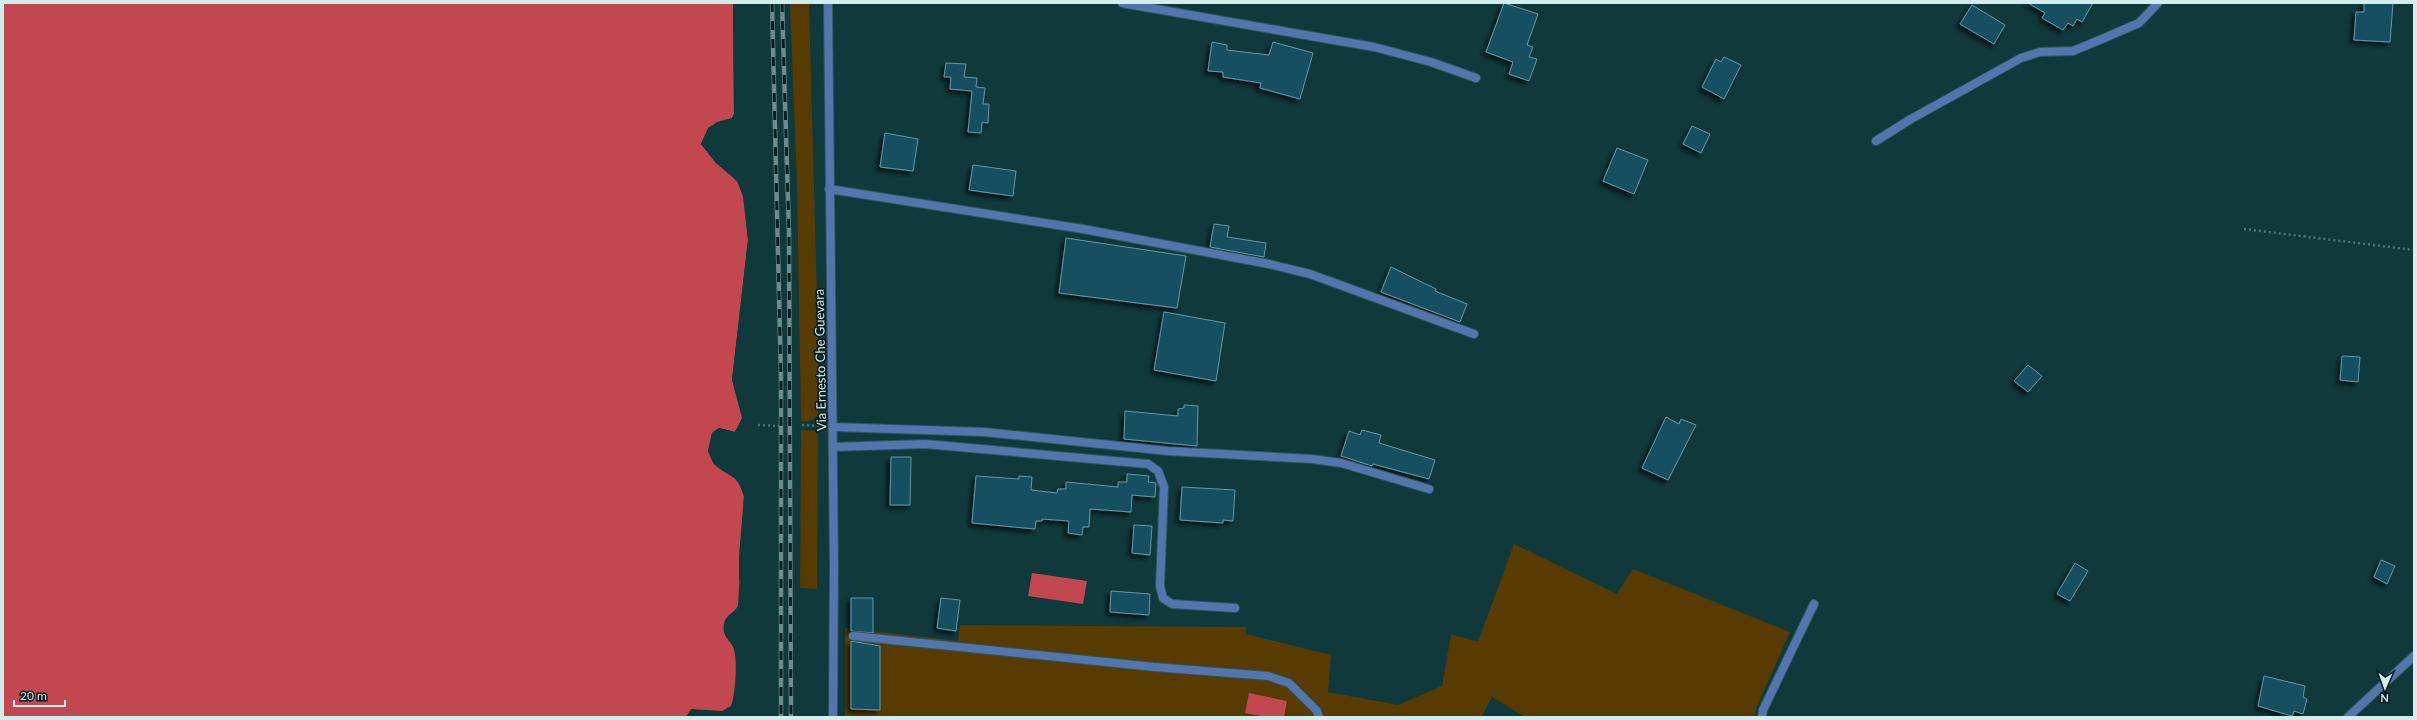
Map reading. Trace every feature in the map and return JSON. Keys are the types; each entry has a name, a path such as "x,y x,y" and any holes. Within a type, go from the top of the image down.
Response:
{"street":[{"name":"Via Ernesto Che Guevara","path":"828,3 833,427 833,717"},
{"path":"1122,3 1374,47 1431,62 1476,78"},
{"path":"1876,141 1911,119 2020,58 2040,52 2073,51 2139,23 2158,3"},
{"path":"829,189 1083,229 1283,267 1310,274 1474,334"},
{"path":"833,427 984,432 1168,451 1312,459 1341,463 1429,489"},
{"path":"833,447 925,444 1148,464 1158,471 1164,487 1160,586 1163,598 1172,604 1235,608"},
{"path":"1762,717 1763,710 1814,604"},
{"path":"853,636 1147,666 1268,676 1289,683 1317,711 1319,717"},
{"path":"2348,717 2414,656"}],"path":[{"path":"2244,229 2414,250"},
{"path":"758,425 779,426"},
{"path":"802,426 833,427"}],"shaded area":[{"path":"3,3 733,3 734,114 732,118 713,126 701,144 716,163 737,181 744,199 748,240 732,380 743,418 735,432 719,428 712,433 708,451 715,465 736,479 744,496 738,606 726,618 724,627 725,636 734,650 736,666 735,685 731,706 722,711 691,709 686,717 3,717"},
{"path":"790,3 809,3 818,336 818,415 810,421 801,421 797,183"},
{"path":"801,430 816,431 818,435 817,589 800,588"},
{"path":"1514,544 1617,594 1633,569 1790,632 1757,706 1755,717 1525,717 1492,697 1481,717 845,717 845,628 958,641 960,625 1246,627 1246,634 1331,655 1328,692 1398,705 1442,686 1451,634 1478,642"},
{"path":"1032,573 1087,581 1083,604 1028,596"},
{"path":"1249,693 1287,701 1284,717 1266,717 1245,713"}],"pier":[{"path":"733,3 735,3 736,115 733,120 718,124 710,130 703,144 717,161 734,174 743,188 750,240 734,381 744,419 736,434 720,430 714,435 710,451 716,463 736,475 741,481 746,496 741,581 739,580 739,556 744,496 739,482 735,477 714,464 708,451 712,433 719,428 735,432 742,418 732,380 748,240 742,188 732,175 716,163 701,144 708,128 717,122 732,118 734,114"}],"building":[{"path":"1504,3 1538,14 1527,45 1533,47 1529,57 1537,59 1529,81 1509,74 1513,62 1486,52"},
{"path":"2028,3 2093,3 2082,22 2077,19 2073,26 2068,23 2063,30 2042,18 2045,13"},
{"path":"2364,3 2393,3 2390,42 2354,40 2356,12 2364,12"},
{"path":"1972,5 2005,25 1994,44 1960,24"},
{"path":"1212,42 1227,45 1227,50 1269,55 1273,42 1313,53 1300,99 1260,88 1261,83 1223,77 1223,72 1208,71"},
{"path":"1724,57 1741,65 1724,99 1702,87 1716,59 1721,62"},
{"path":"946,63 966,64 964,77 977,78 976,87 985,88 983,104 989,104 988,123 982,122 981,133 968,132 972,91 950,89 951,77 944,77"},
{"path":"1692,126 1710,134 1701,153 1683,144"},
{"path":"885,133 918,139 913,171 880,167"},
{"path":"1617,148 1648,160 1634,194 1603,181"},
{"path":"973,165 1016,171 1013,196 969,190"},
{"path":"1214,224 1229,226 1227,237 1266,243 1264,257 1210,247"},
{"path":"1066,238 1186,256 1177,308 1059,293"},
{"path":"1391,267 1436,289 1435,291 1467,304 1460,322 1381,292"},
{"path":"1164,312 1225,323 1216,381 1154,370"},
{"path":"2342,356 2360,357 2358,382 2340,380"},
{"path":"2028,365 2042,376 2028,392 2014,381"},
{"path":"1184,405 1198,406 1197,446 1124,439 1125,411 1178,416 1178,409 1184,408"},
{"path":"1666,417 1679,424 1681,419 1696,425 1668,480 1642,468"},
{"path":"1362,430 1381,435 1379,443 1435,460 1429,479 1373,464 1372,466 1341,456 1349,431 1360,435"},
{"path":"891,457 911,457 910,505 890,505"},
{"path":"1127,474 1149,476 1148,482 1156,483 1155,497 1132,495 1131,512 1090,509 1089,527 1083,527 1082,535 1068,533 1069,521 1042,519 1042,521 1036,521 1035,529 972,523 976,476 1019,479 1019,476 1032,477 1031,490 1057,493 1058,489 1066,489 1066,482 1118,487 1118,482 1127,482"},
{"path":"1182,487 1235,490 1233,521 1223,520 1223,523 1180,520"},
{"path":"1134,525 1152,526 1150,555 1132,553"},
{"path":"2381,560 2395,566 2387,584 2374,577"},
{"path":"2075,563 2088,571 2070,601 2057,594"},
{"path":"1111,591 1150,594 1149,615 1110,612"},
{"path":"851,598 873,598 873,633 851,631"},
{"path":"941,598 960,600 956,631 937,628"},
{"path":"851,641 880,646 880,710 851,709"},
{"path":"2264,676 2305,686 2303,697 2307,699 2303,714 2294,711 2292,716 2258,706"}],"railway":[{"path":"772,3 781,378 781,717"},
{"path":"782,3 789,233 791,717"}]}
